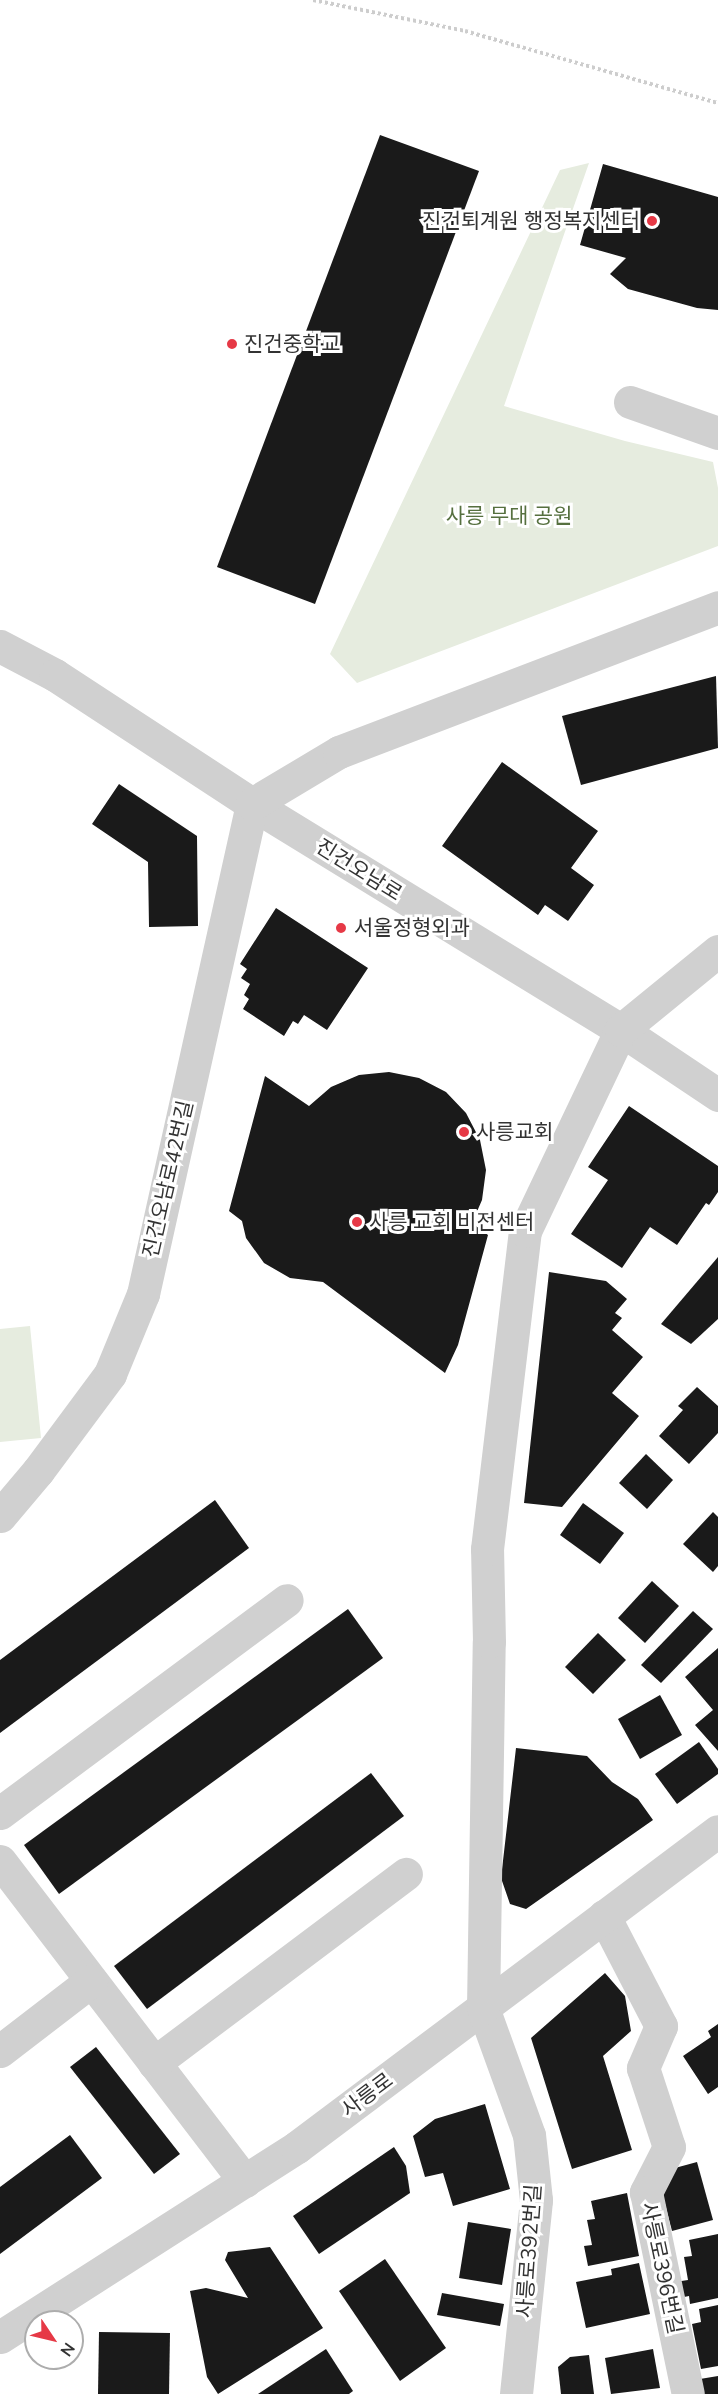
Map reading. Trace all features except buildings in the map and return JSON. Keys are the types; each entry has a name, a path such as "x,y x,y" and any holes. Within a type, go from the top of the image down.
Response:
{"street":[{"path":"630,402 718,433"},
{"path":"252,804 339,752 718,607"},
{"name":"진건오남로","path":"0,646 55,675 252,804 621,1030 718,1095"},
{"name":"진건오남로42번길","path":"0,1516 38,1471 110,1374 143,1294 252,804"},
{"path":"483,2008 489,1642 487,1549 525,1231 621,1030 718,951"},
{"path":"0,1813 287,1600"},
{"name":"사릉로","path":"0,2337 297,2147 718,1831"},
{"path":"0,1861 245,2181"},
{"path":"154,2063 406,1874"},
{"name":"사릉로396번길","path":"604,1916 661,2026 643,2068 669,2147 646,2192 688,2394"},
{"path":"0,2051 91,1981"},
{"name":"사릉로392번길","path":"483,2008 529,2134 536,2200 516,2394"}],"path":[{"path":"313,0 465,31 718,103"}],"green space":[{"name":"사릉 무대 공원","path":"589,163 504,406 625,441 713,462 718,488 718,546 357,683 330,654 560,170"},
{"path":"30,1326 41,1438 0,1442 0,1329"}],"place":[{"name":"진건퇴계원 행정복지센터","path":"652,221"},
{"name":"진건중학교","path":"232,344"},
{"name":"서울정형외과","path":"341,928"},
{"name":"사릉교회","path":"464,1132"},
{"name":"사릉 교회 비전센터","path":"357,1222"}]}
